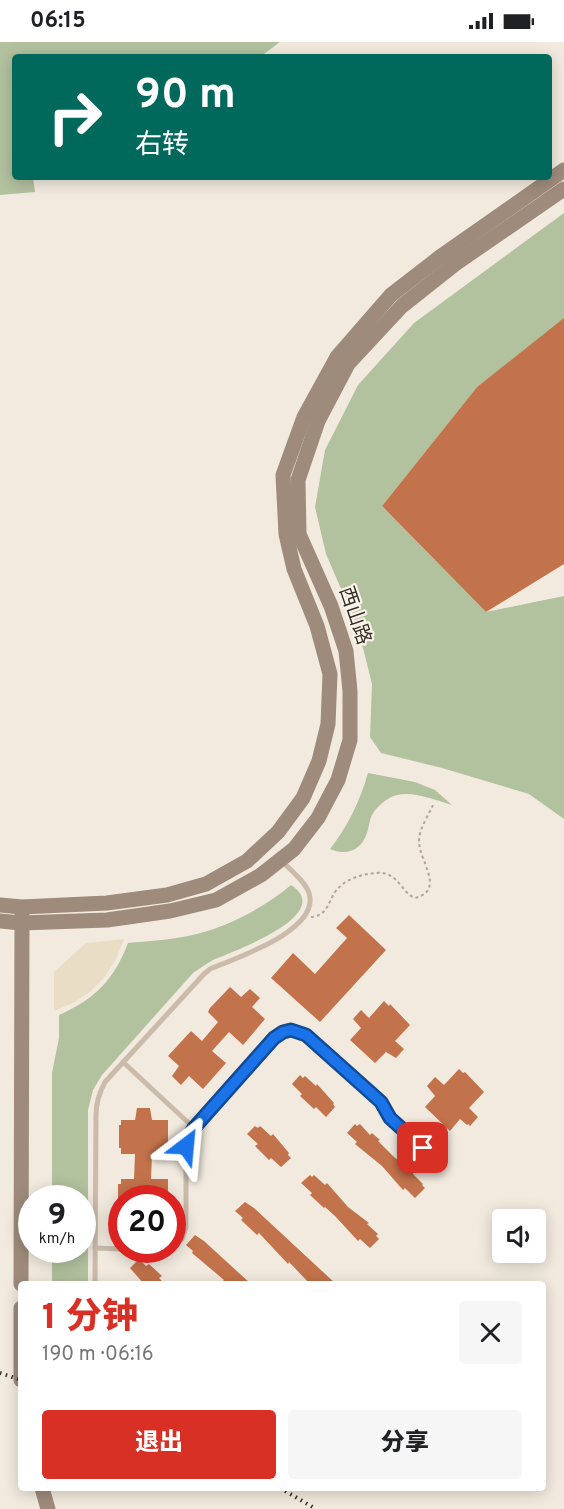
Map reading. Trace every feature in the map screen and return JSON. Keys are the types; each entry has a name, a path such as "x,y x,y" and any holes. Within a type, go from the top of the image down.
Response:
{"main road":[{"name":"西山路","path":"0,906 107,903 167,895 206,884 247,861 278,832 303,798 319,761 328,724 330,674 317,626 294,569 286,534 283,475 304,417 337,357 391,295 440,257 550,180"},
{"name":"西山路","path":"0,921 21,923 107,920 170,911 216,900 261,875 281,860 294,849 318,818 338,780 350,740 350,691 346,651 331,606 299,534 298,480 318,421 348,364 402,306 455,264 564,189"},
{"path":"21,1281 22,907"},
{"path":"43,1491 48,1509"}],"lane":[{"path":"95,1185 96,1105 105,1082 210,969 278,938 305,917 310,901 309,892 281,860"},
{"path":"186,1185 187,1139 194,1128 274,1038 283,1032 296,1030 306,1035 381,1102 390,1118 440,1164"},
{"path":"123,1062 194,1128"},
{"path":"95,1263 95,1281"}],"path":[{"path":"305,917 314,918 320,915 329,905 335,892 349,879 376,872 387,874 397,881 410,896 416,898 425,894 429,890 430,881 419,841 433,805"}],"green space":[{"path":"0,42 280,42 264,54 12,54 12,180 33,180 35,192 0,195"},
{"path":"564,213 564,319 477,387 382,506 486,612 564,596 564,819 529,794 442,768 381,753 370,737 372,684 358,628 326,554 315,507 325,450 358,385 414,323"},
{"path":"368,773 415,782 435,790 452,805 417,795 394,796 374,812 367,833 357,848 347,852 330,849 353,813"},
{"path":"291,885 302,897 301,908 291,920 276,931 213,960 193,973 102,1075 93,1090 88,1110 88,1185 52,1185 52,1073 59,1038 59,1015 83,1002 102,987 116,968 128,943 181,937 202,932 230,923 256,910"},
{"path":"52,1263 88,1263 88,1281 52,1281"}],"shaded area":[{"path":"124,939 105,977 90,992 54,1011 54,972 86,943"}],"building":[{"path":"564,318 564,564 486,612 382,506 477,387"},
{"path":"349,915 386,950 320,1022 271,978 293,953 315,974 347,938 336,928"},
{"path":"230,987 241,997 250,989 260,998 252,1007 265,1019 243,1045 229,1032 212,1051 226,1063 203,1089 189,1076 181,1085 172,1076 179,1066 168,1056 191,1031 202,1041 218,1022 208,1012 210,1008"},
{"path":"384,1001 389,1006 390,1004 410,1025 395,1041 404,1049 396,1058 386,1052 375,1063 350,1040 361,1028 353,1019 361,1010 369,1018"},
{"path":"459,1069 465,1072 484,1092 469,1108 478,1117 470,1126 460,1119 450,1131 425,1107 435,1096 427,1086 435,1077 444,1085"},
{"path":"300,1075 303,1078 305,1076 316,1086 317,1084 334,1103 335,1107 326,1117 300,1096 302,1094 292,1084"},
{"path":"137,1108 150,1108 152,1120 168,1120 168,1155 152,1154 151,1179 168,1179 168,1185 118,1185 121,1184 121,1179 134,1179 135,1154 121,1154 119,1125 121,1125 121,1120 135,1120"},
{"path":"355,1124 357,1126 360,1124 370,1135 372,1133 394,1157 414,1172 413,1174 425,1188 415,1198 405,1188 403,1190 382,1166 355,1144 357,1142 347,1133"},
{"path":"255,1126 258,1128 260,1126 271,1136 273,1134 289,1153 291,1158 281,1167 271,1158 269,1160 255,1146 258,1144 247,1134"},
{"path":"310,1175 312,1177 314,1175 325,1185 327,1183 348,1207 369,1223 367,1224 378,1234 376,1236 379,1239 370,1248 360,1239 358,1241 335,1216 310,1195 312,1193 301,1183"},
{"path":"245,1202 254,1208 333,1281 307,1281 259,1233 257,1235 241,1220 243,1218 235,1211"},
{"path":"195,1235 248,1281 223,1281 192,1253 193,1251 186,1245"},
{"path":"135,1263 143,1263 146,1266 149,1264 162,1276 159,1278 162,1281 141,1281 130,1268"}],"railway":[{"path":"0,1373 18,1379"},
{"path":"285,1491 316,1509"}],"route":[{"path":"186,1146 187,1139 194,1128 274,1038 283,1032 296,1030 306,1035 381,1102 390,1118 423,1148"}]}
